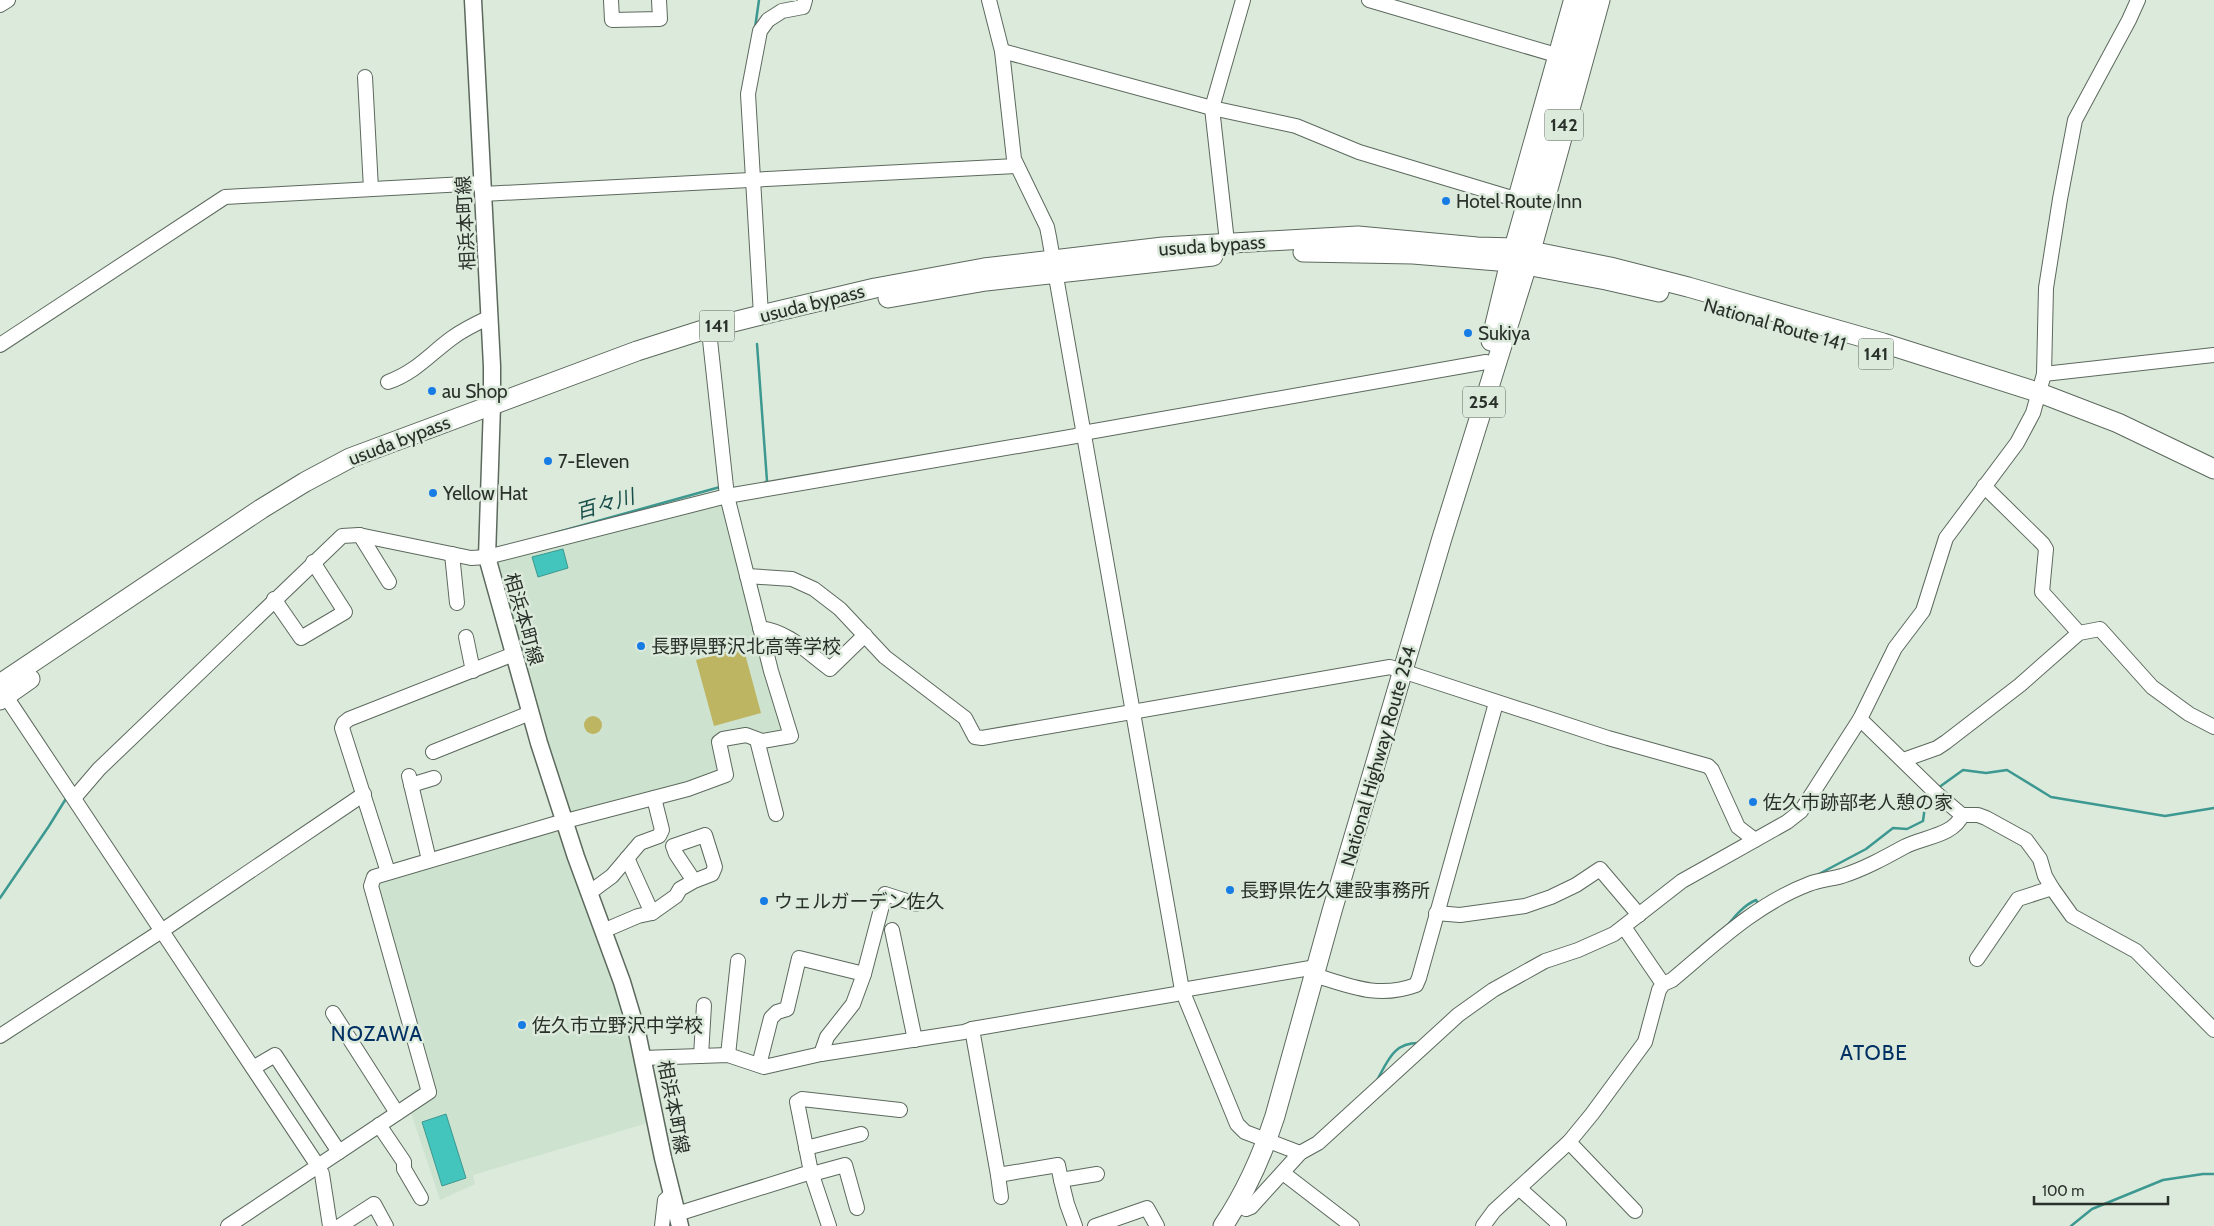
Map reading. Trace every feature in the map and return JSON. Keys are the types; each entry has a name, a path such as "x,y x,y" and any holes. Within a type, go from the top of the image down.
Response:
{"highway":[{"name":"142","path":"1520,257 1562,56 1584,0"},
{"name":"142","path":"1520,257 1600,0"},
{"name":"usuda bypass","path":"492,411 710,340 878,300 986,282 1053,266 1227,242 1358,236 1477,247 1520,257"},
{"name":"usuda bypass","path":"1,691 310,494 355,470 637,351 709,328 929,277 1053,266 1229,254 1312,251 1520,257"},
{"name":"National Highway Route 254","path":"1442,538 1453,484 1486,362 1520,257"},
{"name":"National Highway Route 254","path":"1223,1226 1237,1205 1267,1141 1315,971 1404,672 1520,257"},
{"name":"National Route 141","path":"1520,257 1606,280 1685,298 2118,422 2214,469"},
{"name":"National Route 141","path":"2038,398 2095,427 2214,479"}],"main road":[{"name":"相浜本町線","path":"473,0 490,317 492,411 487,557 530,713 564,821 622,982 644,1058 679,1220"}],"street":[{"path":"0,5 8,0"},
{"path":"610,0 612,20 660,19 659,0"},
{"path":"761,315 748,94 760,31 768,20 782,11 803,8 805,0"},
{"path":"990,0 1002,51 1016,166 1047,227 1130,706 1134,712 1182,990 1237,1124 1245,1132 1300,1153"},
{"path":"1227,242 1212,108 1243,0"},
{"path":"1369,0 1562,56"},
{"path":"1002,51 1212,108 1296,126 1359,152 1515,199 1562,56 1571,0"},
{"path":"1237,1205 1246,1209 1251,1207 1300,1153 1318,1143 1458,1015 1493,990 1545,961 1603,939 1630,922 1682,881 1787,822 1801,811 1860,719 1895,648 1923,611 1946,538 2017,443 2026,428 2038,398 2044,374 2046,288 2075,120 2130,20 2138,0"},
{"path":"364,77 371,190"},
{"path":"0,345 225,197 371,190 483,189 753,180 1016,166"},
{"path":"388,382 424,363 451,338 469,326 490,317"},
{"path":"228,1226 429,1092 371,886 374,876 564,821 688,789 726,775 719,742 722,739 746,735 762,741 791,736 760,628 727,496 710,340"},
{"path":"2044,374 2214,355"},
{"path":"75,797 99,769 274,599 342,536 360,535 471,558 487,557 727,496 1076,436 1083,432 1486,362"},
{"path":"1984,486 2044,544 2046,549 2042,592 2079,633"},
{"path":"360,535 388,582"},
{"path":"452,554 457,603"},
{"path":"274,599 301,638 345,612 313,562"},
{"path":"747,576 792,579 814,589 840,609 885,657 964,718 976,737 982,738 1390,667 1608,738 1708,766 1712,770 1738,827 1755,840"},
{"path":"760,628 774,630 788,637 830,669 865,635"},
{"path":"1903,760 1937,748 2020,685 2079,633 2100,629 2152,687 2188,714 2214,728"},
{"path":"465,637 473,670"},
{"path":"388,872 342,728 344,723 349,719 514,654"},
{"path":"1,691 75,797 318,1166 322,1174 330,1226"},
{"path":"644,1058 728,1055 764,1067 821,1054 964,1032 972,1029 1176,994 1182,990 1315,971 1376,992 1404,989 1416,985 1496,703"},
{"path":"433,752 530,713"},
{"path":"1860,719 1962,815 1971,814 1986,818 2026,840 2040,859 2045,876 2052,888 2072,916 2136,952 2214,1030"},
{"path":"757,740 776,814"},
{"path":"429,860 410,781 434,778"},
{"path":"0,1036 163,930 364,794"},
{"path":"590,893 612,876 640,843 659,836 662,830 654,798"},
{"path":"1483,1226 1494,1211 1569,1142 1645,1042 1659,990 1663,984 1672,980 1740,923 1770,904 1809,884 1843,875 1876,863 1911,843 1950,829 1960,820 1962,815"},
{"path":"627,858 652,913"},
{"path":"1436,913 1460,915 1525,906 1551,897 1576,885 1600,869 1663,984"},
{"path":"603,931 638,916 652,913 694,881"},
{"path":"1977,959 2018,898 2052,888"},
{"path":"821,1054 827,1037 853,1004 864,974 885,894 916,904"},
{"path":"892,930 915,1040"},
{"path":"760,1065 771,1018 777,1012 787,1009 799,958 864,974"},
{"path":"728,1055 738,961"},
{"path":"700,1056 704,1005"},
{"path":"333,1013 397,1113"},
{"path":"972,1029 1001,1197"},
{"path":"253,1068 275,1055 339,1152"},
{"path":"829,1226 811,1173 797,1102 802,1098 900,1110"},
{"path":"379,1125 404,1162 404,1169 422,1198"},
{"path":"806,1148 861,1134"},
{"path":"1569,1142 1635,1210"},
{"path":"679,1220 811,1173 845,1165 857,1208"},
{"path":"998,1175 1058,1165 1067,1204 1075,1226"},
{"path":"1283,1173 1352,1226"},
{"path":"1061,1180 1096,1174"},
{"path":"1520,1189 1559,1224 1557,1226"},
{"path":"662,1226 665,1200 672,1194"},
{"path":"340,1226 374,1204 386,1226"},
{"path":"1095,1226 1147,1208 1157,1226"}],"shaded area":[{"name":"長野県野沢北高等学校","path":"721,502 786,733 760,736 749,732 714,737 722,771 571,815 494,561"},
{"path":"740,648 741,651 744,650 761,713 714,726 696,660"},
{"path":"589,716 597,716 602,721 600,732 589,734 584,729 584,721"},
{"name":"佐久市立野沢中学校","path":"557,829 618,995 634,1056 648,1123 473,1175 475,1184 440,1200 411,1113 438,1094 376,884"}],"water":[{"path":"563,549 568,568 538,577 532,557"},
{"path":"446,1114 466,1178 442,1186 422,1122"}],"waterway":[{"path":"755,28 759,0"},
{"path":"757,344 767,481 764,484"},
{"name":"百々川","path":"551,534 720,487"},
{"path":"234,631 264,602"},
{"path":"1938,788 1963,770 1986,773 2007,770 2051,797 2165,816 2214,808"},
{"path":"1817,875 1866,849 1893,828 1907,829 1923,821 1926,799 1930,795"},
{"path":"0,898 67,797"},
{"path":"1727,926 1748,905 1756,900 1759,905"},
{"path":"1376,1082 1388,1060 1397,1049 1420,1043"},
{"path":"2071,1226 2092,1209 2163,1180 2214,1174"}],"place":[{"name":"Hotel Route Inn","path":"1446,201"},
{"name":"Sukiya","path":"1468,333"},
{"name":"au Shop","path":"432,391"},
{"name":"7-Eleven","path":"548,461"},
{"name":"Yellow Hat","path":"433,493"},
{"name":"長野県野沢北高等学校","path":"641,646"},
{"name":"佐久市跡部老人憩の家","path":"1753,802"},
{"name":"長野県佐久建設事務所","path":"1230,890"},
{"name":"ウェルガーデン佐久","path":"764,901"},
{"name":"佐久市立野沢中学校","path":"522,1025"}],"district":[{"name":"NOZAWA","path":"377,1034"},
{"name":"ATOBE","path":"1874,1053"}]}
